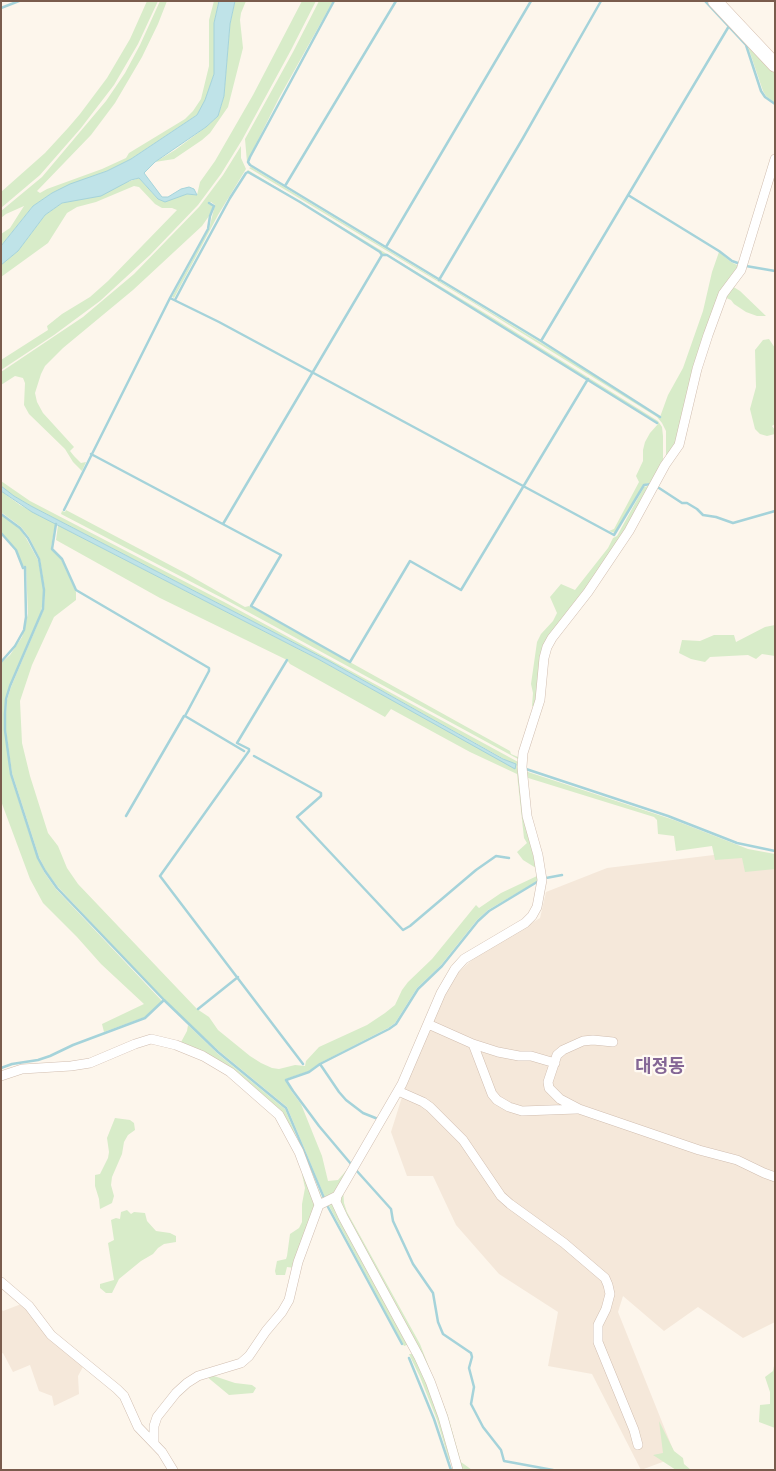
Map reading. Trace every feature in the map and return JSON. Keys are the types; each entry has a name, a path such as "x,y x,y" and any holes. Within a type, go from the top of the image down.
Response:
{"street":[{"path":"715,1 775,65"},
{"path":"458,1470 430,1381 419,1357 343,1217 336,1202 337,1196 398,1091 441,993 459,963 464,958 525,922 532,916 537,907 541,888 541,871 527,816 522,767 524,753 540,700 544,658 547,647 588,592 629,531 661,472 679,445 697,369 708,335 723,294 741,270 775,159"},
{"path":"428,1024 473,1044 498,1052 519,1056 532,1056 555,1063"},
{"path":"1,1076 22,1069 90,1063 135,1044 151,1040 176,1045 203,1056 230,1072 279,1115 299,1152 319,1205 298,1262 289,1300 249,1356 241,1363 198,1376 176,1393 157,1417 154,1426 154,1442"},
{"path":"614,1042 583,1041 563,1050 557,1055 548,1082 549,1088 560,1099 580,1108 698,1150 737,1160 775,1177"},
{"path":"473,1044 492,1094 497,1100 509,1107 522,1111 580,1108"},
{"path":"398,1091 430,1107 463,1140 501,1196 564,1243 605,1278 610,1294 606,1309 598,1325 598,1342 634,1430 638,1445"},
{"path":"319,1205 337,1196"},
{"path":"1,1282 29,1306 51,1335 124,1396 138,1426 162,1452 172,1470"}],"shaded area":[{"path":"730,853 775,861 775,1322 743,1338 698,1307 664,1331 623,1296 618,1312 676,1457 641,1470 592,1374 548,1366 558,1312 499,1274 456,1225 433,1176 407,1176 391,1132 418,1046 442,987 474,958 540,918 546,892 607,868"},
{"path":"24,1303 84,1365 78,1376 79,1394 54,1406 52,1396 39,1391 30,1365 13,1372 3,1353 1,1354 1,1309 3,1311"}],"green space":[{"path":"147,1 158,1 138,44 114,85 81,128 40,175 1,208 1,192 45,153 80,114 107,78 130,39"},
{"path":"160,1 167,1 158,24 142,57 115,103 91,135 37,191 40,193 126,158 129,153 185,119 193,111 201,99 209,66 209,20 214,1 219,1 214,23 214,74 205,101 197,115 131,159 107,171 52,193 33,206 1,246 1,234 10,228 24,206 1,218 1,211 42,177 106,101 125,73"},
{"path":"235,1 246,1 240,20 243,48 228,107 210,133 202,140 174,159 155,162 175,150 218,116 224,96 230,24"},
{"path":"302,1 316,1 242,140 221,174 198,205 150,255 100,301 54,335 1,370 1,360 48,330 47,326 62,314 90,297 177,210 162,208 155,204 139,187 134,186 96,202 77,207 67,213 48,243 1,277 1,265 18,251 45,215 62,203 139,178 158,199 187,194 197,195 200,182 215,161 253,95"},
{"path":"319,1 333,1 279,98 247,162 245,139"},
{"path":"707,1 711,1 775,69 775,103 763,91 747,44"},
{"path":"241,146 241,158 246,169 218,215 174,298 172,297 209,229 215,205 211,202 209,204 213,206 202,226 133,290 63,348 45,366 41,374 35,393 37,402 43,413 74,447 70,451 74,456 81,463 86,462 82,471 73,462 65,449 29,414 24,405 25,383 23,378 15,376 1,385 1,372 83,317 134,274 199,207 223,175"},
{"path":"251,167 591,373 660,417 668,395 683,368 703,311 712,272 719,252 739,266 720,295 680,434 666,461 666,431 657,417 472,302 249,168"},
{"path":"248,170 493,318 658,421 662,427 663,465 652,484 643,485 615,533 609,531 614,529 639,482 636,476 643,461 645,442 658,424 657,422"},
{"path":"732,286 740,291 766,316 757,316 746,312 724,297"},
{"path":"769,339 775,348 775,424 772,426 775,434 767,436 760,434 755,429 750,409 756,387 755,350 763,340"},
{"path":"1,481 30,501 226,603 520,763 541,879 488,910 477,920 441,965 417,988 395,1023 320,1063 309,1071 286,1079 292,1092 301,1104 322,1156 328,1181 338,1180 351,1165 336,1193 326,1200 287,1107 219,1051 164,1000 58,887 46,871 39,857 12,773 6,730 6,714 7,700 11,687 44,609 45,590 40,559 29,537 21,527 1,512 1,491 20,505 56,524 51,548 61,559 76,592 76,600 54,617 32,665 20,701 22,743 48,833 58,846 67,868 78,884 197,1009 209,1017 218,1030 261,1063 279,1069 295,1065 305,1066 306,1061 319,1047 367,1025 385,1013 395,1005 408,982 432,959 476,905 479,908 501,893 537,876 536,868 523,860 517,852 527,843 524,838 517,774 470,752 391,709 385,717 290,664 287,660 160,598 56,540 58,525 318,659 515,768 511,763 329,661 31,506 1,486"},
{"path":"650,486 627,530 545,645 541,662 538,700 521,758 518,759 228,601 61,514 62,511 65,512 66,510 245,607 249,606 518,757 534,707 532,706 533,693 531,684 537,642 557,613 550,597 561,584 575,590 608,548 613,538 617,536 644,487"},
{"path":"1,515 20,529 26,538 38,560 43,586 41,612 10,685 4,714 10,774 30,836 44,872 56,889 162,1001 145,1017 104,1032 102,1024 144,1004 101,964 43,903 30,879 1,801 1,663 10,655 22,637 28,614 26,566 23,566 16,550 1,532"},
{"path":"775,625 775,656 762,654 756,659 748,655 710,657 705,662 691,659 679,653 682,640 700,641 714,635 734,635 736,642 765,627"},
{"path":"525,771 674,820 748,849 775,854 775,869 745,872 742,858 715,860 712,846 676,851 674,836 658,834 657,820 654,817 525,777"},
{"path":"188,1025 218,1054 285,1109 323,1200 321,1200 300,1150 255,1090 180,1044"},
{"path":"115,1118 130,1120 134,1123 135,1130 128,1135 124,1142 122,1154 112,1177 111,1185 114,1196 112,1203 100,1209 95,1186 95,1175 100,1174 108,1158 107,1138"},
{"path":"304,1170 317,1205 295,1268 287,1267 285,1275 276,1275 277,1261 286,1259 290,1234 299,1228 302,1222 302,1204 305,1188 302,1174"},
{"path":"343,1189 347,1212 420,1344 448,1416 461,1462 472,1470 465,1470 461,1467 445,1417 341,1204"},
{"path":"332,1203 408,1343 407,1345 404,1346 328,1204"},
{"path":"127,1210 131,1214 134,1212 145,1213 147,1221 156,1231 176,1236 176,1242 164,1244 158,1248 153,1254 119,1279 112,1293 106,1293 100,1288 100,1284 114,1280 108,1243 114,1240 111,1220 120,1219 121,1212"},
{"path":"409,1354 412,1354 416,1360 434,1400 453,1459 449,1460 437,1420"},
{"path":"775,1361 775,1428 759,1422 760,1405 770,1404 770,1392 765,1377 773,1371"},
{"path":"211,1375 235,1383 252,1385 256,1388 253,1393 229,1395 206,1376"},
{"path":"659,1421 674,1451 683,1458 684,1464 691,1470 676,1470 653,1455 663,1453"}],"water":[{"path":"219,1 235,1 230,24 224,96 218,116 206,127 155,162 144,173 162,197 168,197 181,189 189,187 194,189 197,195 187,194 165,202 158,199 139,178 131,180 101,196 62,203 45,215 18,251 1,265 1,246 33,206 70,184 107,171 131,159 197,115 205,100 214,74 214,23"},
{"path":"1,486 31,506 329,661 503,759 516,764 515,769 318,659 32,512 1,491"}],"waterway":[{"path":"1,8 19,1"},
{"path":"334,1 250,157 248,162 250,165 541,341 660,417"},
{"path":"285,186 396,1"},
{"path":"386,247 531,1"},
{"path":"439,280 601,1"},
{"path":"705,1 746,45 761,91 765,97 775,104"},
{"path":"541,341 729,26"},
{"path":"175,300 230,198 248,172 300,202 382,255 387,255 657,423"},
{"path":"628,195 732,261 746,266 775,271"},
{"path":"64,510 170,298 208,229 214,206 209,203"},
{"path":"223,524 382,255"},
{"path":"170,298 219,322 614,535 644,485 651,484"},
{"path":"91,454 281,555 251,606 350,662 410,561 461,590 588,379"},
{"path":"656,486 682,503 687,503 697,509 703,515 733,523 775,511"},
{"path":"1,514 20,528 28,538 39,559 44,590 43,609 10,686 6,699 5,714 5,730 11,774 38,858 57,888 164,1000 218,1052 286,1108 324,1198"},
{"path":"56,524 52,549 62,559 76,590 209,668 185,716 244,751"},
{"path":"1,533 16,550 23,568"},
{"path":"1,662 15,646 24,630 26,617 25,567"},
{"path":"287,660 237,743 249,749 249,751 160,876 303,1064"},
{"path":"126,816 184,716"},
{"path":"254,756 321,793 321,796 297,817 403,930 496,856 509,858"},
{"path":"526,769 668,816 737,843 775,851"},
{"path":"546,878 562,875"},
{"path":"351,1164 319,1126 286,1080 309,1072 320,1064 396,1024 418,989 442,966 478,921 489,911 537,882"},
{"path":"198,1009 238,977"},
{"path":"1,1068 50,1056 73,1045 145,1018 164,1000"},
{"path":"320,1064 346,1100 363,1113 378,1119"},
{"path":"356,1170 391,1209 393,1221 413,1264 433,1293 438,1322 443,1334 471,1353 472,1357 469,1368 474,1387 471,1404 483,1427 501,1450 504,1461 553,1470"},
{"path":"328,1207 402,1344"},
{"path":"409,1358 434,1419 451,1470"}],"district":[{"name":"대정동","path":"660,1067"}]}
